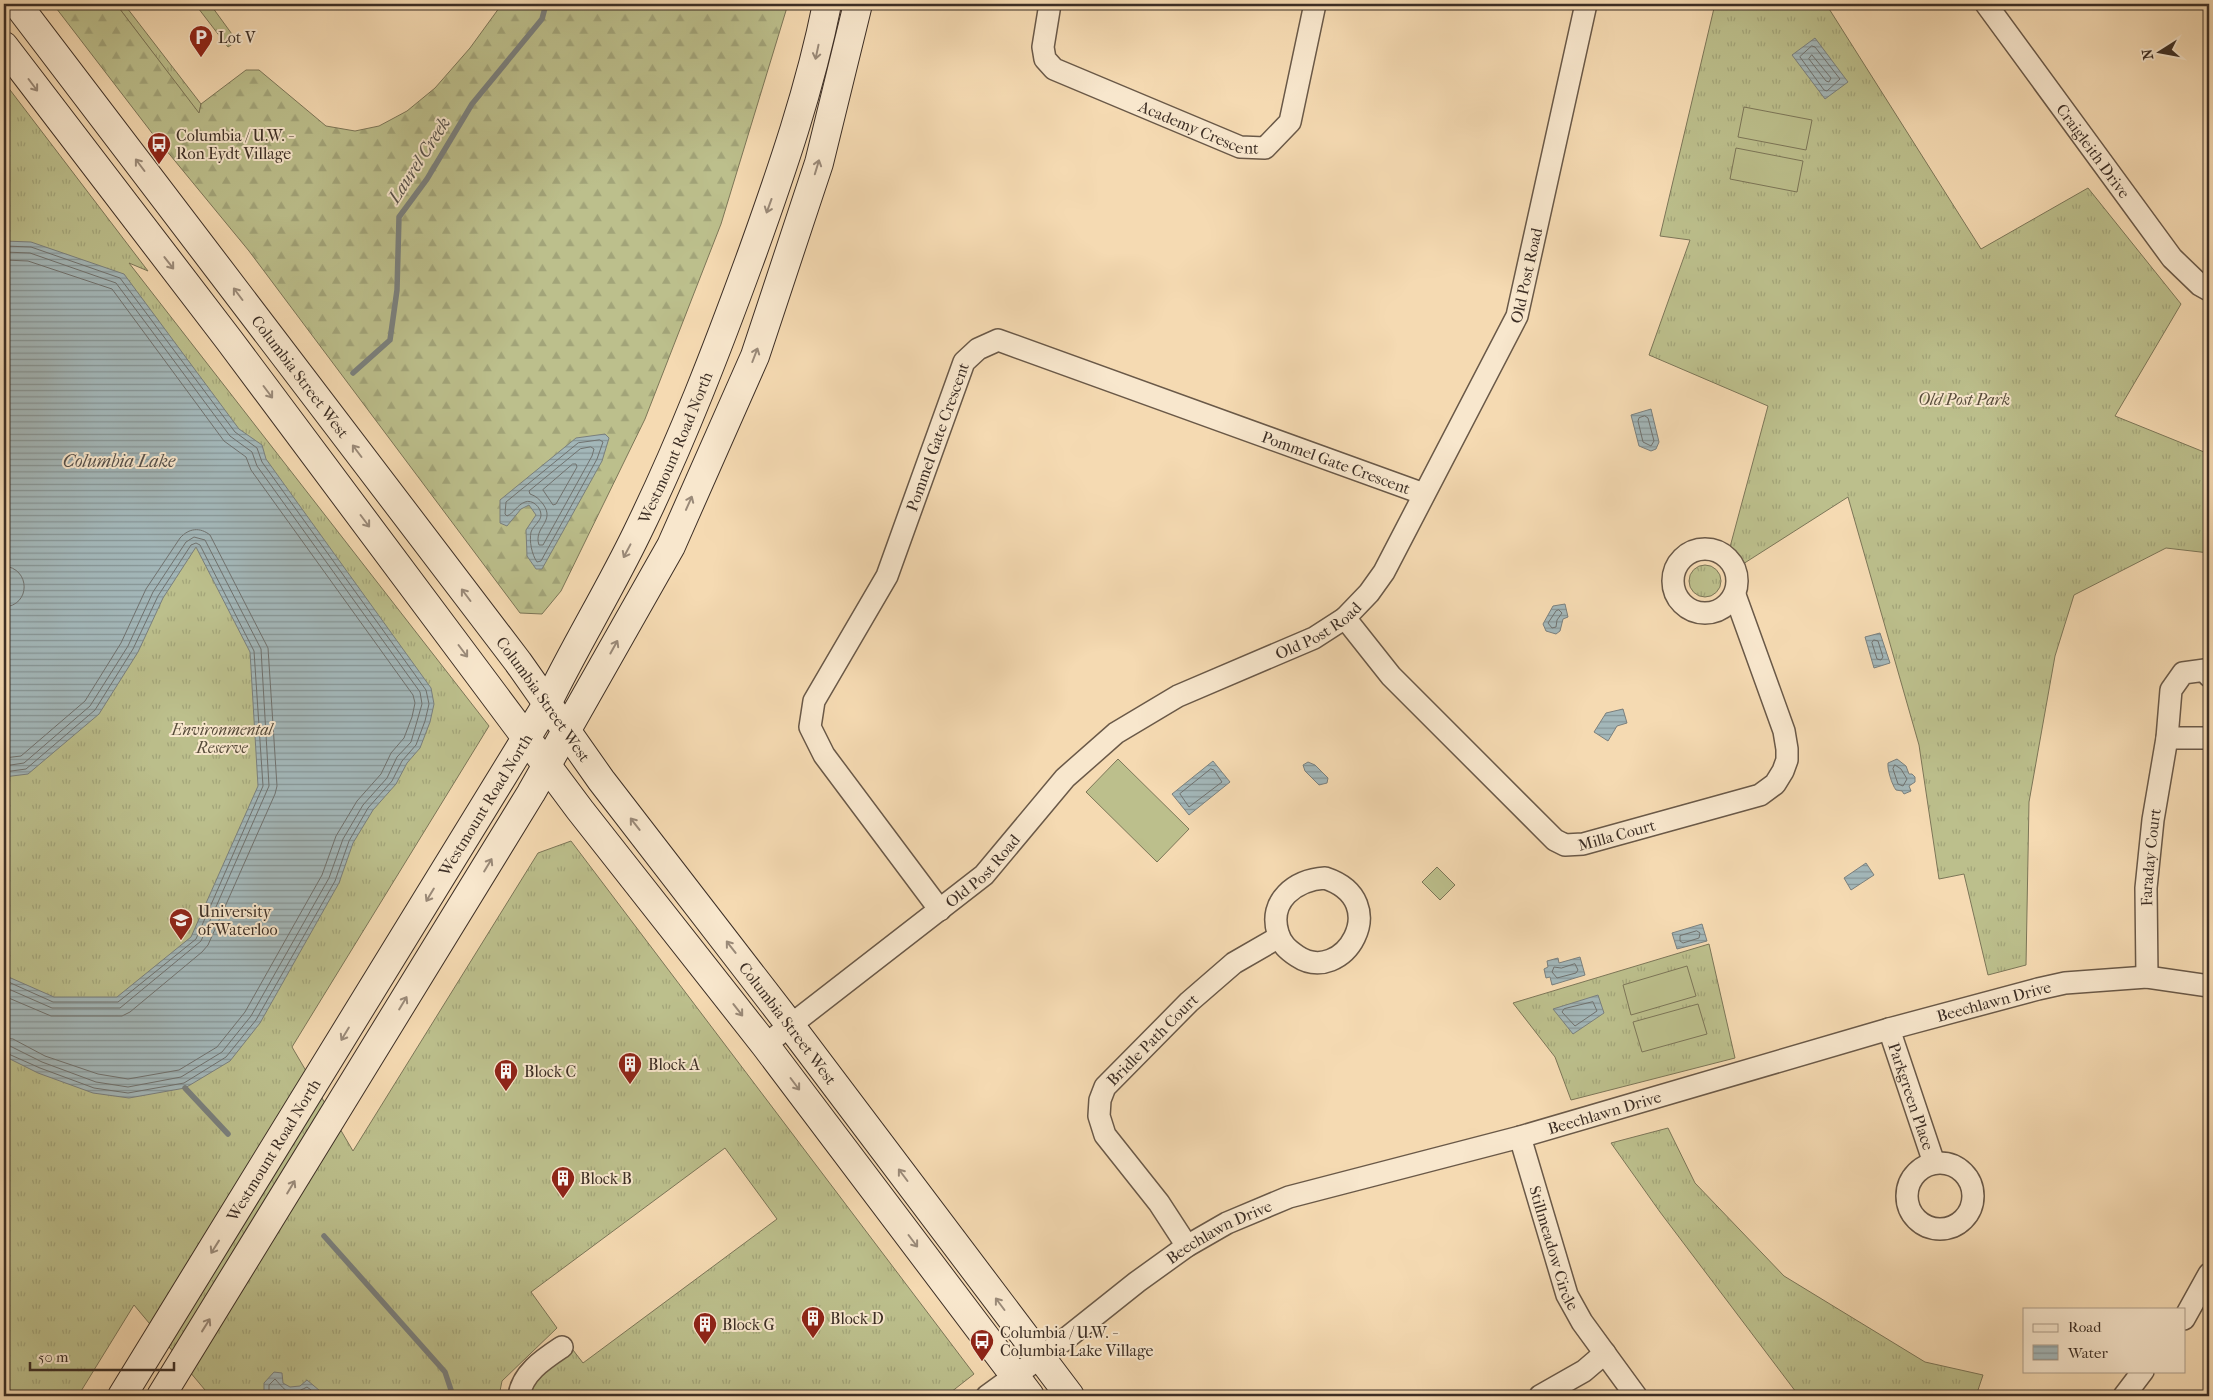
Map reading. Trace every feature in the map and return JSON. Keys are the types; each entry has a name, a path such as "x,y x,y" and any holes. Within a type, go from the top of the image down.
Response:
{"main road":[{"name":"Columbia Street West","path":"17,4 518,662 566,732 1070,1396"},
{"name":"Westmount Road North","path":"122,1396 527,738 547,704 637,533 719,345 788,153 816,58 827,4"},
{"name":"Westmount Road North","path":"162,1396 548,764 670,546 755,356 819,163 858,4"},
{"name":"Columbia Street West","path":"4,46 229,340 548,764 580,810 765,1045 1022,1386"}],"street":[{"name":"Academy Crescent","path":"1050,4 1043,47 1045,59 1054,69 1240,147 1265,148 1290,122 1315,4"},
{"name":"Old Post Road","path":"765,1045 984,874 1066,778 1116,733 1178,696 1314,638 1345,618 1370,593 1384,572 1517,316 1586,4"},
{"name":"Craigleith Drive","path":"1986,4 2172,258 2200,286 2209,290"},
{"name":"Pommel Gate Crescent","path":"940,910 824,755 810,728 814,701 888,576 964,362 978,349 998,340 1424,494"},
{"name":"Milla Court","path":"1345,618 1390,676 1516,803 1555,840 1565,845 1574,845 1602,840 1760,795 1775,784 1787,760 1784,731 1735,595"},
{"name":"Faraday Court","path":"2147,977 2146,888 2153,820 2167,738 2171,690 2183,673 2205,670 2209,676"},
{"path":"2167,738 2209,738"},
{"name":"Bridle Path Court","path":"1187,1246 1159,1203 1105,1135 1099,1116 1100,1100 1105,1087 1189,1002 1234,963 1279,937"},
{"name":"Beechlawn Drive","path":"987,1396 1022,1386 1040,1358 1096,1312 1187,1246 1227,1223 1289,1197 1520,1137 2012,995 2065,983 2147,977 2209,986"},
{"name":"Parkgreen Place","path":"1889,1030 1934,1163"},
{"name":"Stillmeadow Circle","path":"1520,1137 1567,1295 1582,1322 1636,1396"},
{"path":"2186,1315 2209,1274"},
{"path":"519,1396 520,1386 530,1372 562,1347"},
{"path":"1540,1396 1584,1371 1605,1353"},
{"path":"2124,1396 2143,1372"}],"green space":[{"path":"53,4 116,4 199,113 201,104 246,70 259,70 326,126 355,131 379,126 407,111 435,88 470,48 502,4 788,4 721,224 645,419 561,591 542,614 520,613 249,251 152,133"},
{"path":"116,4 124,4 201,104 199,114"},
{"path":"195,4 210,4 237,41 228,47"},
{"name":"Old Post Park","path":"1715,4 1826,4 1981,249 2088,188 2181,304 2115,416 2209,454 2209,553 2166,548 2074,595 2055,656 2029,802 2026,965 1988,975 1964,874 1939,879 1919,745 1848,497 1743,564 1738,554 1730,547 1768,406 1649,355 1690,240 1660,236"},
{"name":"Environmental Reserve","path":"4,82 148,271 129,263 489,726 292,1047 353,1151 538,853 571,841 974,1374 946,1396 526,1396 534,1381 573,1350 583,1363 777,1219 725,1148 531,1292 557,1328 502,1381 499,1396 210,1396 134,1305 78,1396 4,1396"},
{"path":"1744,107 1812,120 1806,150 1738,137"},
{"path":"1736,148 1803,161 1797,192 1730,179"},
{"path":"1705,565 1711,566 1716,570 1720,575 1720,587 1716,592 1711,596 1705,597 1699,596 1694,592 1690,587 1689,581 1690,575 1694,570 1699,566"},
{"path":"1118,759 1189,829 1157,862 1086,792"},
{"path":"1437,867 1455,885 1440,900 1422,882"},
{"path":"1709,944 1735,1058 1571,1100 1555,1057 1513,1003"},
{"path":"1687,966 1696,996 1631,1015 1623,985"},
{"path":"1698,1004 1707,1034 1642,1052 1633,1022"},
{"path":"1668,1128 1695,1183 1784,1276 1925,1362 1983,1375 1976,1396 1799,1396 1660,1212 1611,1143"}],"water":[{"path":"1815,38 1848,82 1825,99 1792,55"},
{"name":"Columbia Lake","path":"4,241 31,242 124,274 239,429 262,445 266,459 431,688 434,704 430,722 420,748 407,763 396,784 373,810 353,843 339,883 260,1023 230,1061 185,1088 129,1098 93,1093 38,1073 4,1056 4,975 54,997 117,997 191,937 258,786 250,652 196,547 163,598 138,652 99,714 28,774 4,777 4,607 6,586 4,581"},
{"path":"1651,409 1659,442 1656,449 1651,451 1639,446 1631,415"},
{"path":"605,434 609,438 602,461 542,569 536,569 527,556 526,530 536,515 529,505 521,509 507,526 500,523 500,500 576,438"},
{"path":"1565,604 1568,617 1563,619 1560,631 1556,634 1546,631 1543,624 1553,606"},
{"path":"1880,633 1890,663 1874,668 1865,637"},
{"path":"1623,709 1627,723 1617,726 1608,741 1594,732 1606,713"},
{"path":"1897,759 1906,766 1909,774 1915,777 1915,782 1909,786 1911,791 1904,794 1902,791 1894,788 1888,769 1888,763"},
{"path":"1213,761 1230,782 1189,815 1172,794"},
{"path":"1308,762 1315,765 1328,778 1327,783 1319,785 1305,771 1303,765"},
{"path":"1866,863 1874,875 1851,890 1844,878"},
{"path":"1702,924 1707,941 1677,949 1672,933"},
{"path":"1580,957 1585,975 1552,985 1550,977 1546,978 1544,969 1548,967 1547,961 1558,958 1559,963"},
{"path":"1598,995 1604,1013 1573,1034 1553,1009"},
{"path":"274,1372 282,1373 283,1383 290,1387 300,1386 307,1380 326,1396 264,1396 264,1383"}],"waterway":[{"name":"Laurel Creek","path":"353,373 390,340 397,290 399,217 427,179 472,104 542,19 546,4"},
{"path":"185,1088 228,1134"},
{"path":"324,1236 445,1372 453,1396"}],"place":[{"name":"Lot V","path":"201,58"},
{"name":"Columbia / U.W. - Ron Eydt Village","path":"159,165"},
{"name":"University of Waterloo","path":"181,941"},
{"name":"Block A","path":"630,1085"},
{"name":"Block C","path":"506,1092"},
{"name":"Block B","path":"563,1199"},
{"name":"Block D","path":"813,1339"},
{"name":"Block G","path":"705,1345"},
{"name":"Columbia / U.W. - Columbia Lake Village","path":"982,1362"}]}
